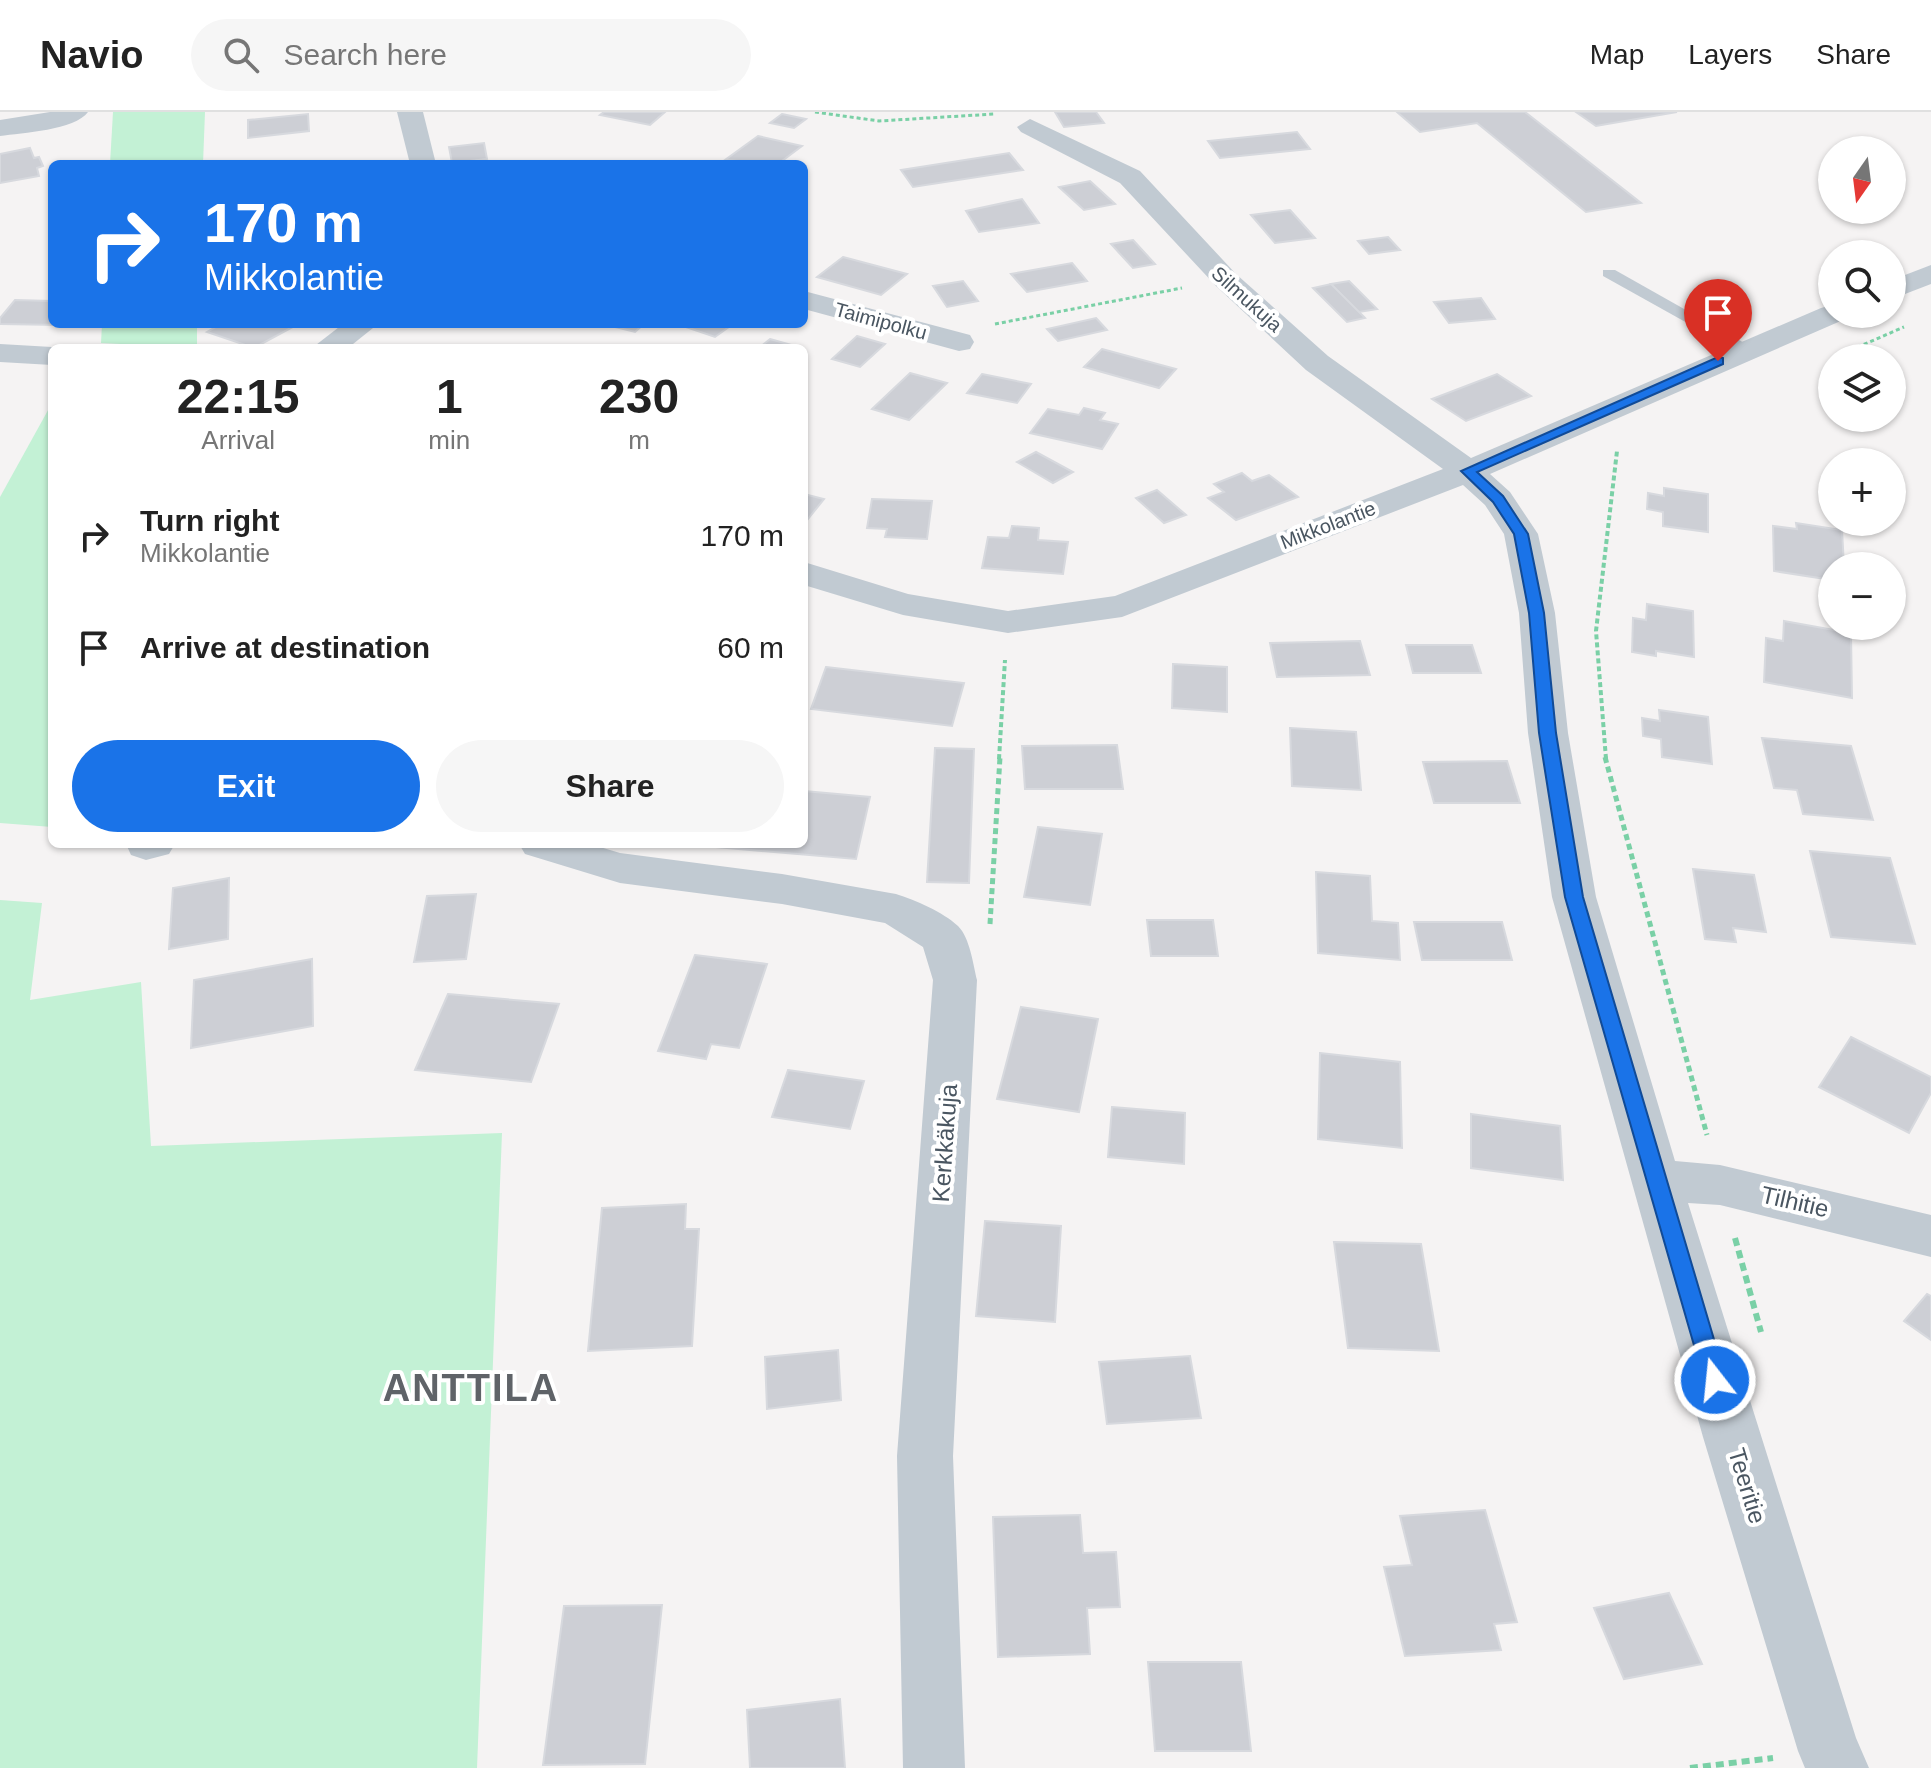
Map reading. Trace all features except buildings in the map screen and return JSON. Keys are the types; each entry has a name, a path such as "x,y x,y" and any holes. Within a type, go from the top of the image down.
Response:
{"street":[{"path":"0,128 43,123 75,112"},
{"path":"410,112 422,160"},
{"name":"Silmukuja","path":"1030,127 1130,177 1226,280 1317,363 1468,471"},
{"path":"1906,284 1931,274"},
{"name":"Taimipolku","path":"808,301 959,342"},
{"name":"Mikkolantie","path":"808,574 903,604 1008,622 1122,606 1468,471 1818,320"},
{"path":"333,344 357,328"},
{"path":"0,353 48,356"},
{"name":"Teeritie","path":"1468,471 1498,499 1521,534 1537,613 1548,733 1574,897 1731,1437 1829,1751 1838,1768"},
{"path":"553,848 620,868 782,889 896,910 943,938"},
{"name":"Kerkkäkuja","path":"934,1768 925,1456 955,980 943,938"},
{"name":"Tilhitie","path":"1656,1180 1720,1185 1931,1236"}],"lane":[{"path":"1609,273 1747,349"}],"path":[{"path":"815,112 879,121 1003,114"},
{"path":"959,342 986,326 1226,280"},
{"path":"1864,344 1917,321"},
{"path":"1617,451 1596,631 1605,755 1762,1336"},
{"path":"943,938 992,924 1006,651"}],"green space":[{"path":"113,112 205,112 203,160 110,160"},
{"path":"102,328 197,328 197,344 101,343"},
{"path":"48,410 48,827 0,823 0,497"},
{"path":"0,900 42,903 30,1000 141,982 151,1146 502,1133 477,1768 0,1768"}],"district":[{"name":"ANTTILA","path":"471,1388"}],"route":[{"path":"1715,1380 1574,897 1548,733 1537,613 1521,534 1498,499 1468,471 1718,361"}]}
